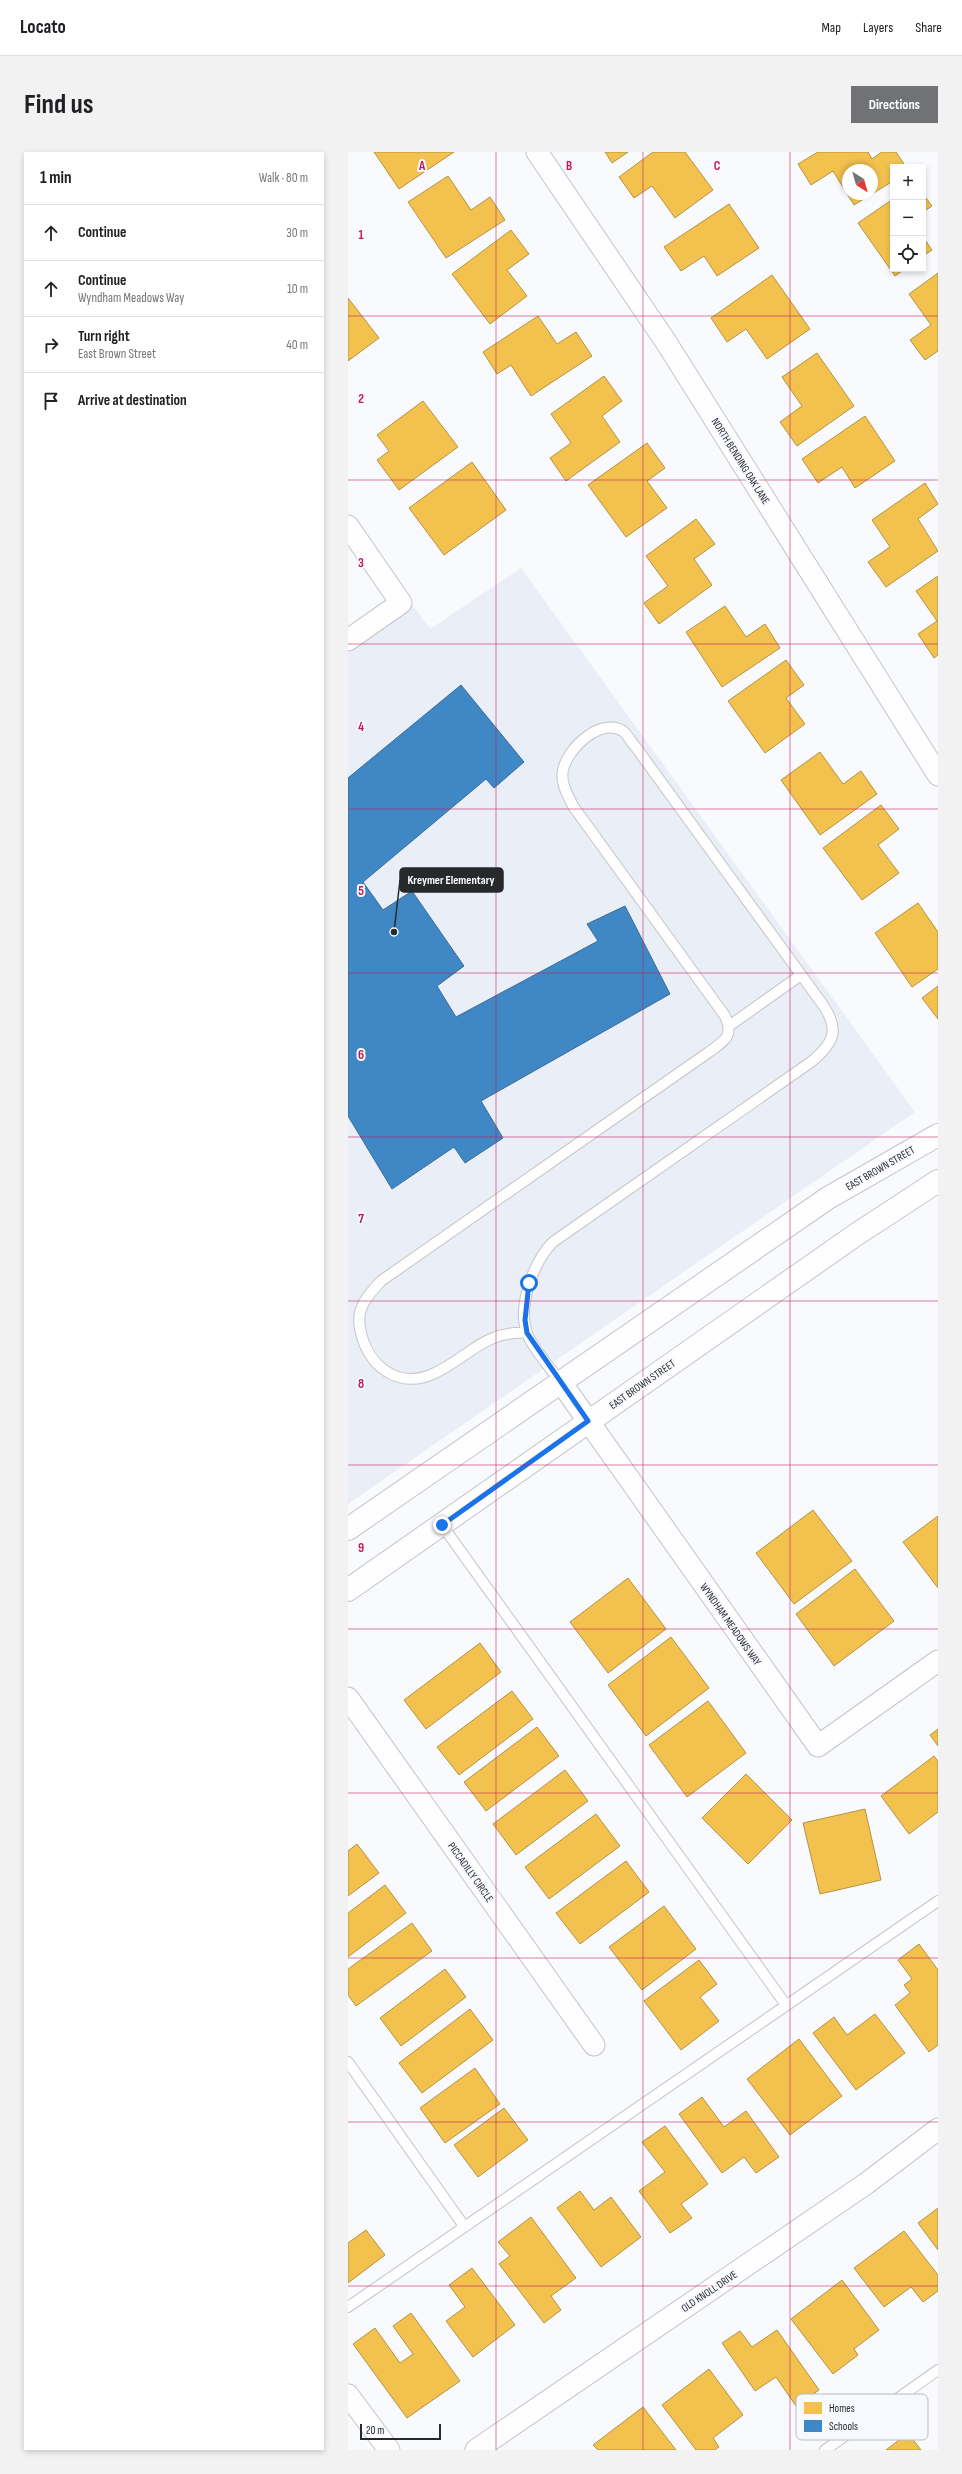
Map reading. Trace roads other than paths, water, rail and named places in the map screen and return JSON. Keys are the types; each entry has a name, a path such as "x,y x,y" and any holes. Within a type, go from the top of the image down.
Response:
{"main road":[{"name":"EAST BROWN STREET","path":"348,1529 560,1381 828,1198 938,1135"},
{"name":"EAST BROWN STREET","path":"348,1590 857,1234 938,1181"}],"street":[{"name":"NORTH BENDING OAK LANE","path":"537,152 666,342 938,775"},
{"path":"348,526 401,603 348,640"},
{"name":"WYNDHAM MEADOWS WAY","path":"560,1381 818,1746 938,1661"},
{"name":"PICCADILLY CIRCLE","path":"348,1698 594,2045"},
{"name":"OLD KNOLL DRIVE","path":"476,2450 867,2183 938,2129"},
{"path":"348,2395 388,2450"}],"lane":[{"path":"527,1333 509,1332 492,1338 475,1346 434,1374 414,1379 395,1376 379,1368 368,1354 362,1338 358,1320 364,1300 381,1281 725,1040 729,1034 730,1026 725,1016 573,806 564,786 563,770 573,751 586,736 606,727 623,731 833,1020 833,1035 825,1051 553,1242 544,1251 529,1283 525,1320 527,1333 560,1381"},
{"path":"730,1026 801,975"},
{"path":"442,1525 786,2005"},
{"path":"348,2307 938,1900"},
{"path":"348,2062 464,2226"},
{"path":"904,2394 938,2370"},
{"path":"825,2450 839,2440"}],"place":[{"name":"Kreymer Elementary","path":"394,932"}]}
